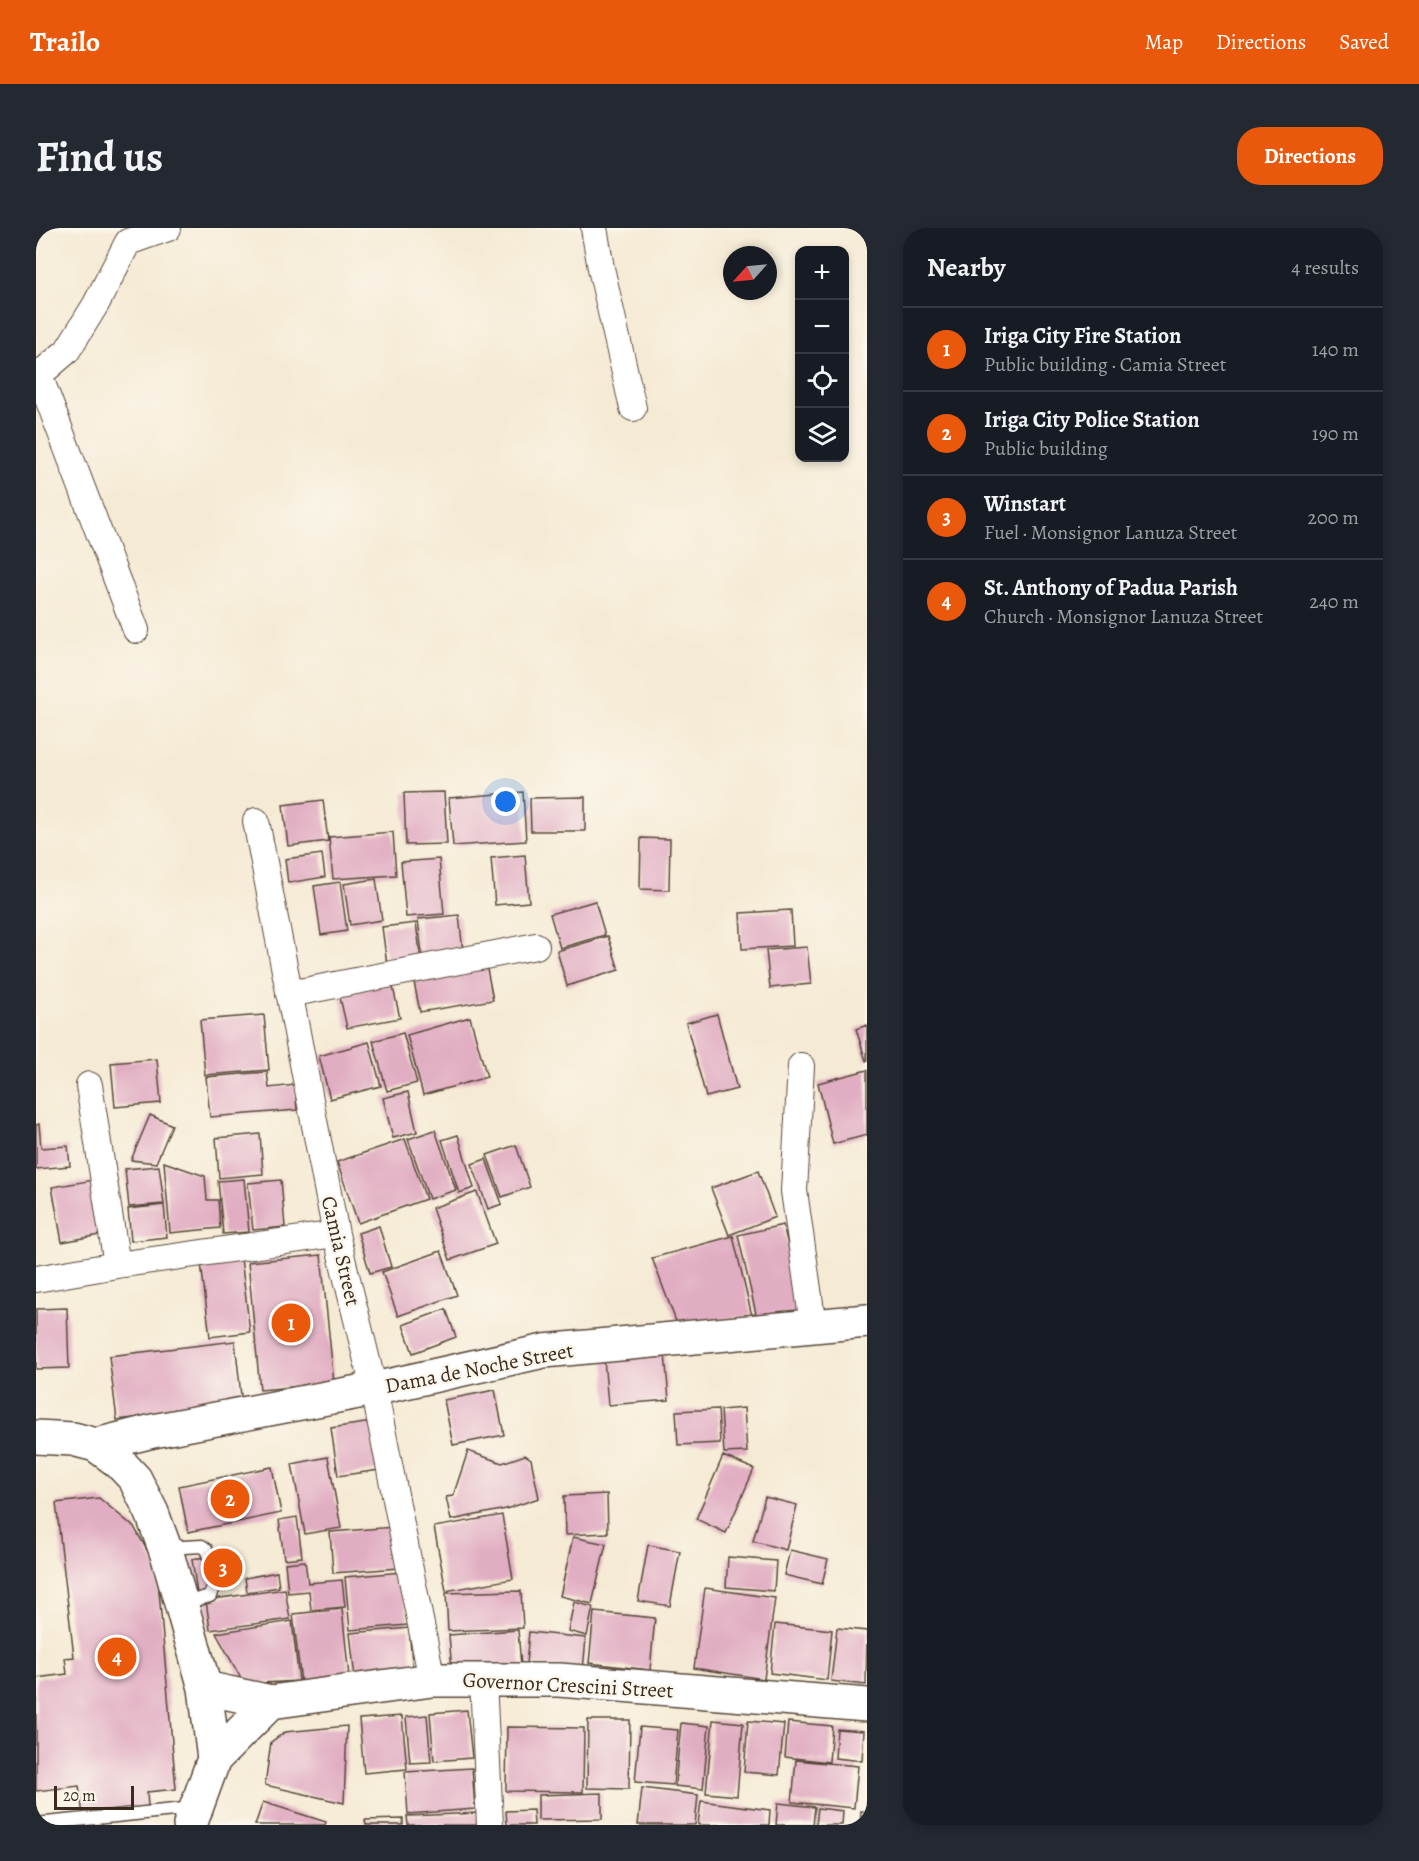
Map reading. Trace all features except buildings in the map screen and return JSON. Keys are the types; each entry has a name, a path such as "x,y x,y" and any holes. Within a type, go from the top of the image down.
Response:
{"main road":[{"name":"Dama de Noche Street","path":"96,1445 153,1431 374,1389 544,1351 867,1321"},
{"path":"36,1437 73,1439 96,1445 119,1462 135,1479 152,1513 164,1548 205,1688 214,1759"},
{"name":"Governor Crescini Street","path":"205,1688 271,1702 432,1680 559,1680 867,1705"},
{"path":"193,1817 214,1759 271,1702"}],"street":[{"path":"136,630 38,376 67,351 96,304 128,242 168,228"},
{"path":"594,228 633,408"},
{"name":"Camia Street","path":"256,822 336,1234 374,1389 432,1680"},
{"path":"289,994 536,946"},
{"path":"801,1066 794,1191 813,1325"},
{"path":"89,1085 117,1265"},
{"path":"36,1279 117,1265 336,1234"},
{"path":"483,1680 490,1825"}],"lane":[{"path":"164,1548 202,1546 209,1557"},
{"path":"180,1605 210,1596 212,1590"},
{"path":"36,1824 193,1817"}],"place":[{"name":"Iriga City Fire Station","path":"291,1323"},
{"name":"Iriga City Police Station","path":"230,1499"},
{"name":"Winstart","path":"223,1568"},
{"name":"St. Anthony of Padua Parish","path":"117,1657"}]}
